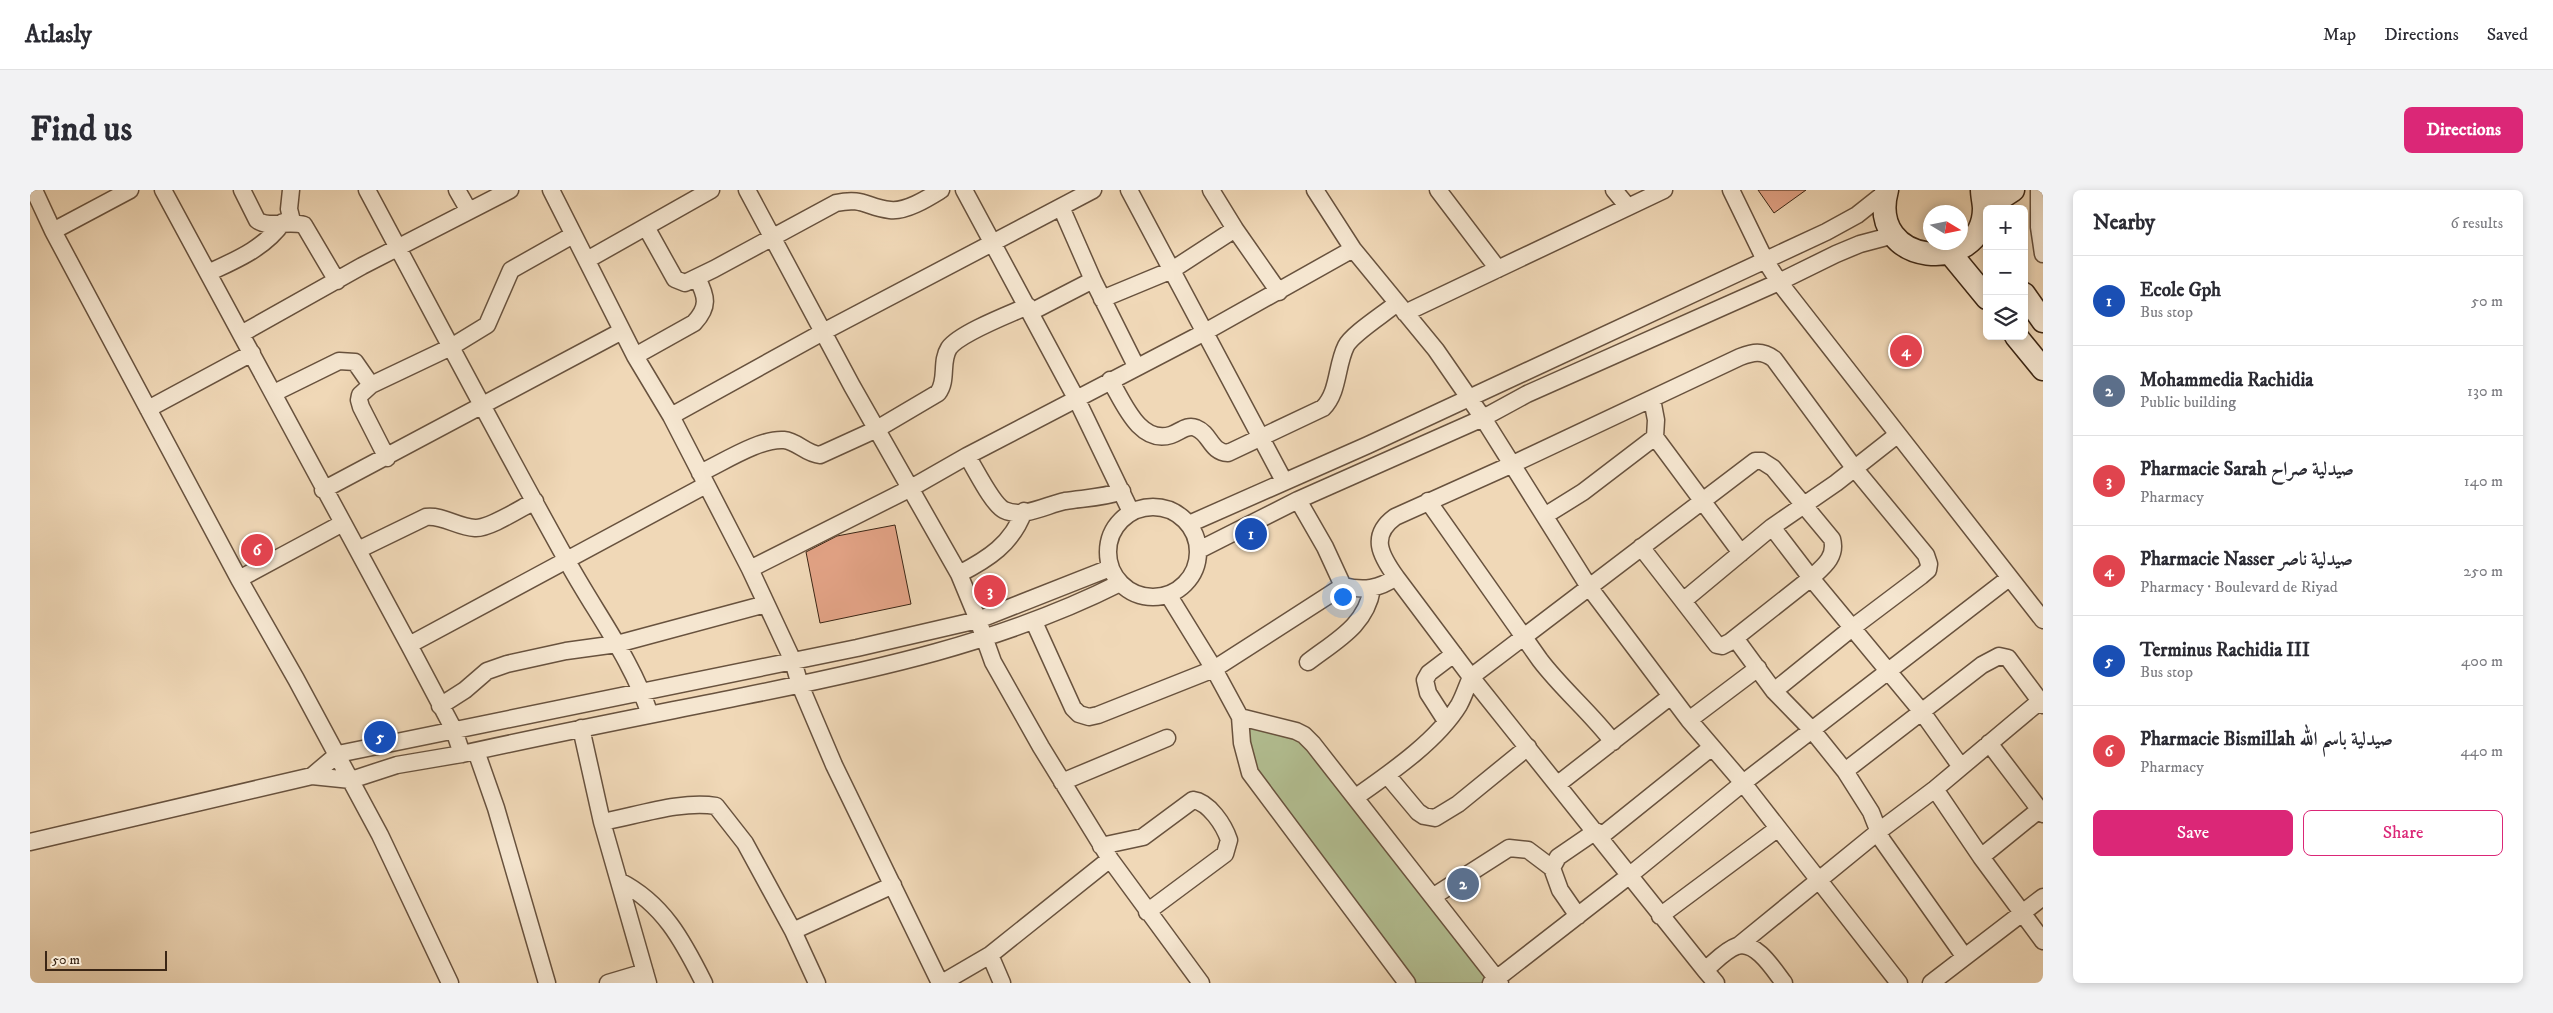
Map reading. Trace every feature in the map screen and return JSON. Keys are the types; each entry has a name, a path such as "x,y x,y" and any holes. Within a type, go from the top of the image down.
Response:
{"main road":[{"path":"1993,205 2014,190"},
{"path":"1886,191 1885,214 1894,235 1905,246 1919,253 1934,256 1950,253 1964,245 1970,239 1983,213"},
{"path":"1950,253 1985,295"},
{"path":"2025,295 2043,321"},
{"path":"2019,340 2043,369"}],"street":[{"path":"34,190 53,231 239,579 338,754 380,835 450,983"},
{"path":"53,231 130,190"},
{"path":"163,190 274,392 323,490 358,550 440,706 469,753 496,808 547,983"},
{"path":"242,190 257,220 261,224 272,225 287,222 304,225 337,281"},
{"path":"208,273 261,245 287,222 292,190"},
{"path":"368,190 482,407 535,501 566,561 617,644 642,691 650,715"},
{"path":"457,190 469,211"},
{"path":"241,334 510,190"},
{"path":"551,190 622,332 671,416 750,569 793,661 800,685 834,765 941,983 990,955 1106,853 1143,837 1193,800 1203,804 1215,816 1229,840 1224,854 1147,912"},
{"path":"587,260 711,190"},
{"path":"747,190 823,332 959,574 984,640 1006,687 1106,853 1147,912 1201,983"},
{"path":"646,227 675,279 685,283 836,204 855,200 891,210 912,204 941,190"},
{"path":"964,190 1077,400 1131,512"},
{"path":"671,416 823,332 1094,190"},
{"path":"1129,190 1262,436 1284,481"},
{"path":"1212,190 1235,229 1279,292"},
{"path":"1315,190 1353,249 1436,350 1483,418 1546,515 1589,588 1689,720 1743,783 1899,983"},
{"path":"1438,190 1498,269"},
{"path":"1614,190 1628,207"},
{"path":"1110,380 1134,420 1145,431 1153,435 1170,436 1190,426 1195,427 1200,430 1216,450 1228,453 1262,436 1310,416 1331,401 1336,374 1347,344 1401,308 1498,269 1664,190"},
{"path":"1731,190 1764,260 1897,435 2043,620"},
{"path":"1189,524 1469,398 1826,232 1857,215 1886,191"},
{"path":"2041,191 2039,227 2043,254"},
{"path":"1061,207 1093,280 1136,366"},
{"path":"1102,299 1172,270 1235,229"},
{"path":"387,458 359,400 360,395 371,385 451,347 487,325 511,270 573,235"},
{"path":"1199,550 1298,500 1483,418 1528,394 1780,282 1844,251 1894,235"},
{"path":"750,569 911,488 967,456 1077,400 1136,366 1205,332 1279,292 1353,249"},
{"path":"635,356 694,323 702,314 706,305 706,299 697,278"},
{"path":"409,645 566,561 772,440 786,440 804,451 820,455 877,429 938,393 943,384 946,356 949,348 968,334 1093,280"},
{"path":"323,490 387,458 622,332"},
{"path":"1716,983 1660,916 1598,834 1471,677 1396,577 1382,554 1380,538 1382,530 1395,517 1428,501 1513,464 1740,357 1754,352 1764,353 1774,359 1855,469 1919,546 1929,564 1928,570 1922,576 1852,628 1774,691"},
{"path":"148,409 252,353"},
{"path":"274,392 344,361 355,362 371,385"},
{"path":"1652,398 1656,420 1654,437 1741,553"},
{"path":"1683,601 1772,527 1855,469 1897,435"},
{"path":"1546,515 1583,492 1654,437"},
{"path":"967,456 1004,510 1024,511 1044,508 1064,501 1110,495 1122,491"},
{"path":"1356,797 1386,775 1446,720 1460,704 1471,677 1589,588 1700,500 1755,461 1762,461 1773,468 1833,544 1830,560 1811,578 1727,644 1717,645 1641,547"},
{"path":"1298,500 1325,547 1344,586"},
{"path":"358,550 426,517 436,516 475,528 485,526 535,501"},
{"path":"1428,501 1553,677 1600,725 1613,742"},
{"path":"1143,508 1168,509 1189,524 1199,550 1197,564 1191,578 1182,588 1169,596 1143,597 1130,592 1120,583 1110,568 1108,555 1109,542 1121,520 1131,512 1143,508"},
{"path":"959,574 983,561 1004,545 1018,526 1024,511"},
{"path":"239,579 343,523"},
{"path":"1772,527 1811,578 1922,712 1961,767"},
{"path":"312,776 338,754 857,648 978,620 1110,568"},
{"path":"1034,622 1073,708 1079,714 1089,717 1133,703 1214,669 1344,586 1372,589 1381,587 1396,577"},
{"path":"1240,718 1288,728 1304,735 1356,797 1434,896 1496,982 1743,783 2009,578"},
{"path":"30,842 312,776 351,780 397,765 469,753 581,728 800,685 911,660 984,640 1034,622 1120,583"},
{"path":"1308,662 1357,624 1369,604 1372,589"},
{"path":"1169,596 1214,669 1240,718 1244,750 1250,773 1407,983"},
{"path":"440,706 465,690 487,671 507,664 566,651 617,644 766,604"},
{"path":"1735,638 1774,691 1812,730 1845,771 1871,812 1892,855 1964,956"},
{"path":"1446,720 1428,693 1425,680 1430,673 1454,654"},
{"path":"1705,970 1738,946 2041,703 2008,658 1999,656 1982,666 1845,771"},
{"path":"1689,720 1758,668"},
{"path":"1558,784 1671,696"},
{"path":"581,728 602,822 647,978 608,983"},
{"path":"1062,782 1167,738"},
{"path":"1981,857 2039,804 1989,743"},
{"path":"1386,775 1418,812 1424,816 1435,818 1458,804 1528,747"},
{"path":"1552,868 1558,857 1598,834 1712,747"},
{"path":"1935,789 1981,857 2043,941"},
{"path":"602,822 670,807 705,804 716,806 744,843 793,931 817,983"},
{"path":"1660,916 1777,829"},
{"path":"1434,896 1509,848 1528,850 1552,868 1560,890 1578,916"},
{"path":"619,881 642,893 669,921 704,983"},
{"path":"793,931 894,885"},
{"path":"1931,983 2021,912 2043,897"},
{"path":"1738,946 1746,946 1761,956 1784,983"},
{"path":"990,955 1002,983"}],"green space":[{"path":"1239,723 1304,739 1490,983 1408,983 1241,768"}],"building":[{"path":"1758,190 1806,190 1774,213"},
{"path":"895,525 911,604 820,623 806,552 837,536"}],"place":[{"name":"Pharmacie Nasser صيدلية ناصر","path":"1906,351"},
{"name":"Ecole Gph","path":"1251,534"},
{"name":"Pharmacie Bismillah صيدلية باسم الله","path":"257,550"},
{"name":"Pharmacie Sarah صيدلية صراح","path":"990,591"},
{"name":"Terminus Rachidia III","path":"380,737"},
{"name":"Mohammedia Rachidia","path":"1463,884"}]}
